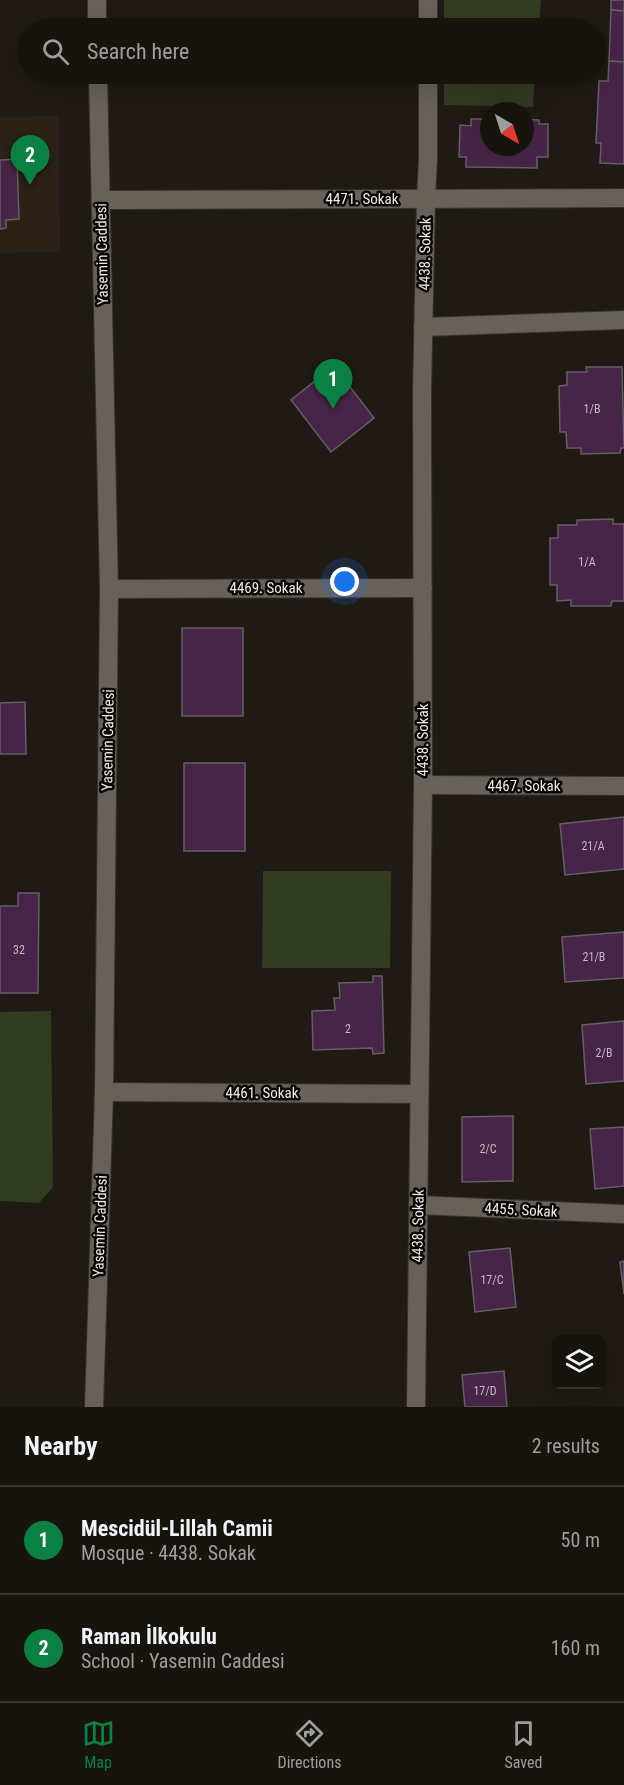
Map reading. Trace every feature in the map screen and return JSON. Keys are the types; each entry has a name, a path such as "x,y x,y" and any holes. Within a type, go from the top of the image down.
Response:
{"street":[{"path":"97,0 97,18"},
{"path":"428,0 428,18"},
{"name":"Yasemin Caddesi","path":"94,1407 104,1092 109,589 98,84"},
{"name":"4438. Sokak","path":"416,1407 423,786 423,327 429,160 428,84"},
{"name":"4471. Sokak","path":"101,200 624,198"},
{"path":"423,327 624,320"},
{"name":"4469. Sokak","path":"109,589 423,588"},
{"name":"4467. Sokak","path":"423,786 624,786"},
{"name":"4461. Sokak","path":"104,1092 419,1094"},
{"name":"4455. Sokak","path":"418,1205 624,1214"}],"shaded area":[{"path":"59,116 60,252 0,253 0,117"}],"green space":[{"path":"444,0 541,0 540,18 444,18"},
{"path":"444,84 534,84 533,102 480,102 480,106 444,105"},
{"path":"263,871 391,871 390,968 262,968"},
{"path":"51,1011 53,1187 39,1203 0,1201 0,1012"}],"building":[{"path":"611,0 624,0 624,11 611,10"},
{"path":"611,10 624,11 624,62 609,61"},
{"path":"609,61 624,62 624,164 600,163 601,143 596,143 599,84 606,84"},
{"path":"471,119 480,119 480,156 534,156 534,120 539,120 539,124 548,124 548,157 537,157 537,168 466,167 466,157 459,157 460,125 471,126"},
{"path":"17,159 19,219 6,220 6,228 0,229 0,160"},
{"path":"334,366 374,418 331,452 291,400"},
{"path":"586,367 622,367 624,448 621,448 620,453 581,454 581,448 567,448 566,432 560,432 559,386 567,385 567,372 587,372"},
{"path":"613,519 613,524 624,524 624,601 612,601 611,606 571,606 571,600 557,601 557,585 550,585 550,538 558,538 558,525 577,525 577,520"},
{"path":"182,628 243,628 243,716 182,716"},
{"path":"25,702 26,754 0,754 0,703"},
{"path":"184,763 245,763 245,851 184,851"},
{"path":"624,817 624,869 565,875 560,824"},
{"path":"18,893 39,893 38,993 0,993 0,906 18,906"},
{"path":"624,932 624,978 565,982 562,937"},
{"path":"373,976 382,976 384,1053 373,1054 372,1048 313,1050 312,1011 335,1010 334,998 340,998 339,983 373,982"},
{"path":"624,1021 624,1081 586,1084 582,1025"},
{"path":"513,1116 513,1181 462,1182 462,1117"},
{"path":"624,1127 624,1186 595,1189 590,1129"},
{"path":"510,1248 516,1307 475,1312 469,1252"},
{"path":"624,1261 624,1294 620,1262"},
{"path":"504,1371 507,1407 465,1407 462,1375"}],"place":[{"name":"Raman İlkokulu","path":"30,185"},
{"name":"Mescidül-Lillah Camii","path":"333,409"}]}
